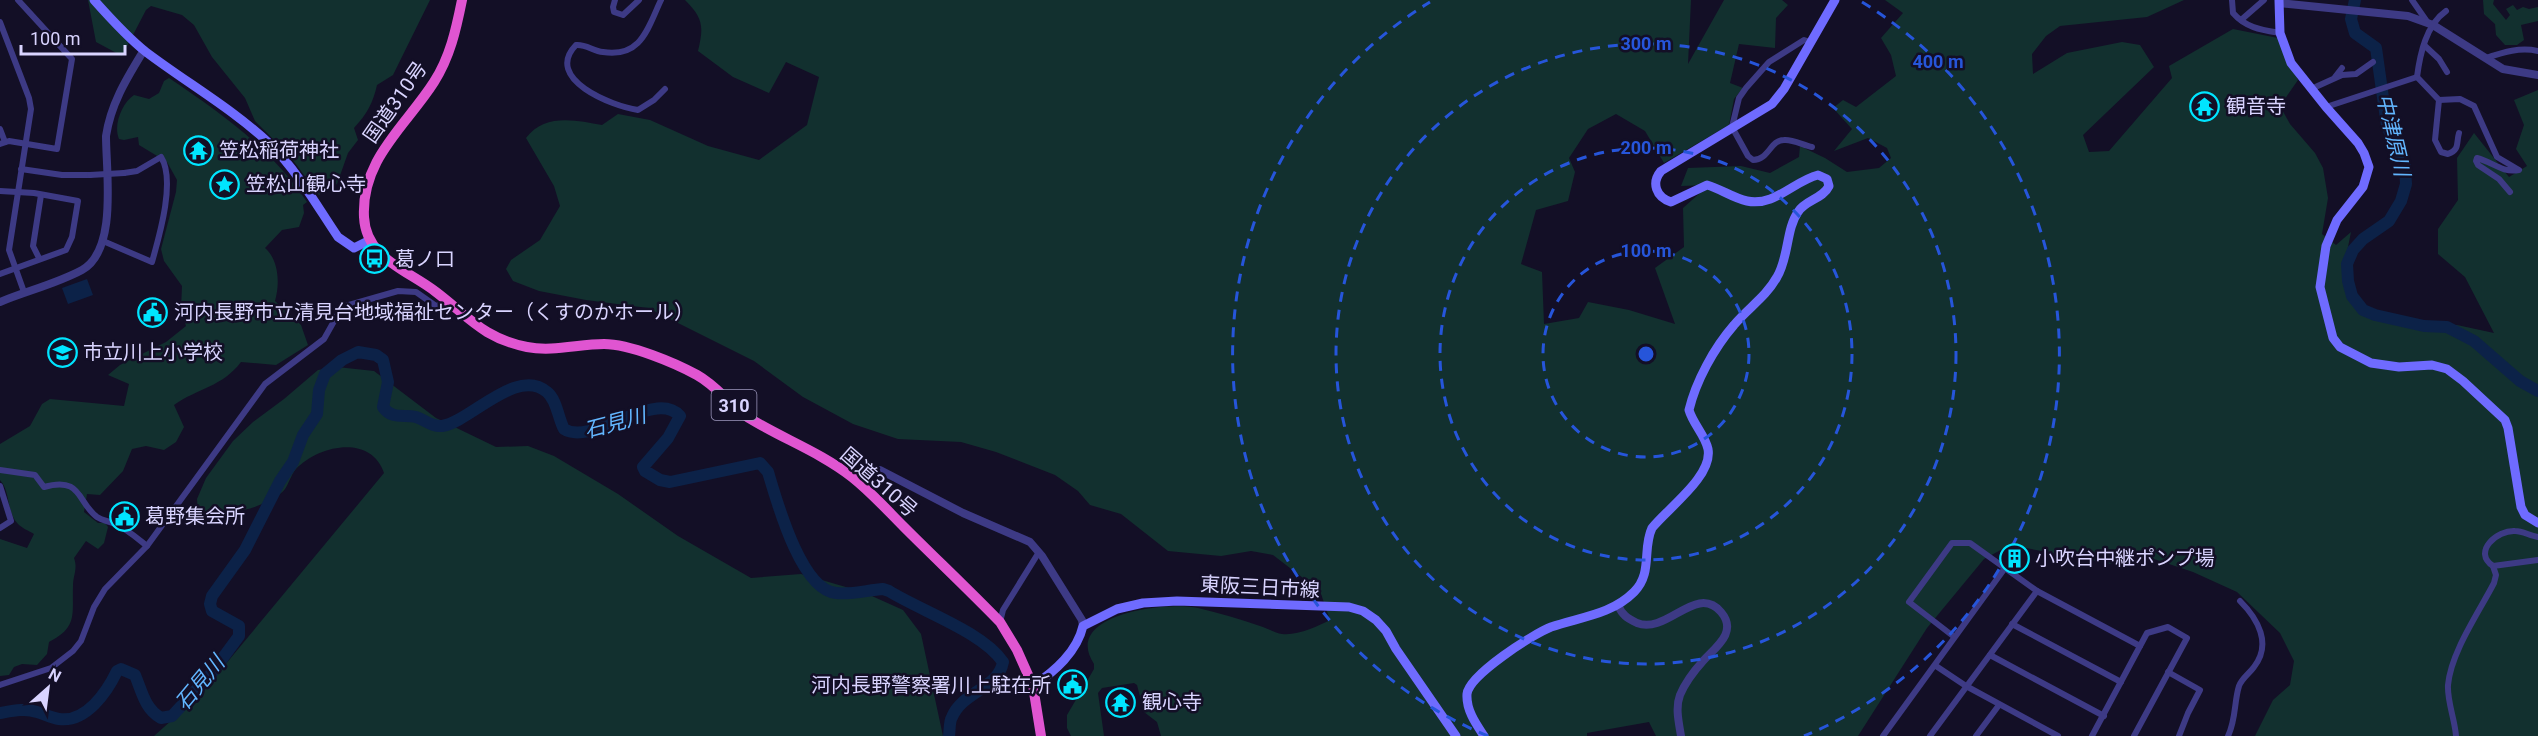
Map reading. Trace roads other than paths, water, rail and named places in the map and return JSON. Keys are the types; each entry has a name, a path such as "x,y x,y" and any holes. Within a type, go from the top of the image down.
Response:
{"highway":[{"name":"国道310号","path":"462,0 453,45 445,62 433,84 388,140 371,174 365,198 364,219 370,240 380,254 396,268 436,292 477,327 495,337 528,347 547,349 609,344 650,355 696,374 749,417 819,454 854,478 1000,622 1017,650 1033,686 1041,736"}],"main road":[{"path":"94,0 144,50 233,114 270,144 291,167 345,244 354,248 370,240"},
{"path":"1484,736 1469,708 1467,696 1474,680 1529,639 1549,628 1602,613 1618,605 1632,594 1644,579 1648,561 1648,537 1652,528 1701,476 1706,467 1707,445 1689,410 1701,379 1726,335 1763,297 1777,278 1785,261 1798,211 1825,193 1829,186 1827,179 1818,175 1781,195 1754,202 1744,201 1707,185 1671,202 1662,198 1656,187 1657,176 1661,171 1772,104 1784,89 1834,0"},
{"path":"2279,2 2280,33 2291,63 2358,143 2369,167 2363,187 2337,220 2330,233 2325,254 2320,287 2333,338 2340,347 2371,363 2399,367 2438,366 2455,374 2471,387 2505,420 2521,507 2525,515 2538,523"},
{"name":"東阪三日市線","path":"1083,626 1117,609 1143,603 1177,601 1349,607 1363,611 1386,631 1456,736"},
{"path":"1033,686 1049,675 1072,650 1081,635 1083,626"}],"street":[{"path":"0,129 2,143 24,143 57,148 72,59 18,0"},
{"path":"615,0 614,12 623,15 639,0"},
{"path":"661,0 644,39 635,46 615,54 591,50 582,44 576,45 566,61 566,67 587,92 621,107 638,110 654,100 665,89"},
{"path":"2232,0 2233,13 2241,20 2255,29 2280,33"},
{"path":"2241,20 2264,0"},
{"path":"2412,0 2431,24"},
{"path":"2279,2 2408,16 2431,24 2502,69 2538,75"},
{"path":"2416,77 2431,24 2446,11"},
{"path":"0,22 29,98 31,109 9,250 24,292"},
{"path":"1810,42 1803,40 1769,62 1739,98 1732,127 1748,156 1753,160 1765,157 1777,142 1782,140 1812,147"},
{"path":"2424,45 2439,59 2447,72"},
{"path":"2486,58 2526,48 2538,51"},
{"path":"0,302 83,270 103,242 107,229 108,210 106,147 108,122 121,89 144,50"},
{"path":"2311,89 2335,78 2355,74 2373,62"},
{"path":"2335,78 2342,68"},
{"path":"2326,107 2416,77"},
{"path":"2416,77 2439,100 2460,99 2474,106 2498,157 2518,170 2498,169 2477,158 2478,165 2499,179 2510,192"},
{"path":"2439,100 2435,140 2441,152 2448,154 2456,150 2459,133"},
{"path":"21,168 62,175 90,176 137,171 161,157 166,164 166,208 152,262 103,242"},
{"path":"0,191 18,191 78,201 72,237 66,250 0,274"},
{"path":"39,258 33,246 41,195"},
{"path":"0,685 51,668 68,656 81,641 94,607 105,589 147,546 265,384 324,339 342,307 398,291 416,292 436,306 448,303"},
{"path":"854,478 871,469 880,470 980,521 1023,538 1039,552 1082,620 1083,626"},
{"path":"0,470 35,475 44,487 60,485 73,488 100,519 127,530 147,546"},
{"path":"0,486 11,521 0,528"},
{"path":"2456,736 2448,687 2450,674 2461,646 2494,583 2496,575 2493,566 2485,558 2485,546 2500,535 2515,531 2538,537"},
{"path":"1953,636 1909,602 1952,543 1970,543 2037,591 2140,646"},
{"path":"1000,622 1003,610 1039,552"},
{"path":"2493,566 2538,560"},
{"path":"1883,736 1936,666 1951,644 1953,636 2005,568"},
{"path":"1930,736 2037,591"},
{"path":"2228,736 2236,711 2240,684 2255,667 2262,651 2262,634 2257,622 2240,601"},
{"path":"1618,605 1626,618 1642,625 1660,624 1692,605 1701,603 1715,607 1725,618 1727,628 1724,639 1701,662 1680,694 1678,706 1681,736"},
{"path":"2012,624 2121,682"},
{"path":"2092,736 2147,633 2168,627 2187,638 2134,736"},
{"path":"1990,655 2104,716"},
{"path":"1936,666 1999,705 2058,736"},
{"path":"2169,672 2200,690 2188,713 2180,736"},
{"path":"1976,736 1999,705"}],"water":[{"path":"87,279 93,295 68,304 62,288"}],"waterway":[{"name":"中津原川","path":"2355,0 2351,19 2355,33 2376,48 2387,126 2405,166 2406,184 2401,201 2389,221 2363,239 2353,250 2347,264 2352,296 2363,310 2375,315 2424,326 2447,327 2474,341 2520,381 2538,391"},
{"name":"石見川","path":"0,713 28,710 59,719 78,716 94,704 108,688 117,671 121,669 135,675 151,710 161,718 172,716 211,674 239,636 239,626 212,611 210,604 212,596 245,550 280,481 293,462 303,435 317,414 319,390 325,374 342,360 358,352 376,355 383,360 388,382 383,407 390,414 416,417 442,426 466,415 508,390 522,386 535,386 550,395 564,429 576,432 590,431 655,409 669,409 680,416 668,438 643,467 645,471 660,480 670,482 760,463 768,472 784,523 801,561 823,588 836,593 883,589 889,591 967,632 994,651 1003,662 994,678 957,708 951,719 949,736"}],"place":[{"name":"観音寺","path":"2205,106"},
{"name":"笠松稲荷神社","path":"198,150"},
{"name":"笠松山観心寺","path":"225,184"},
{"name":"葛ノ口","path":"374,259"},
{"name":"河内長野市立清見台地域福祉センター（くすのかホール）","path":"153,312"},
{"name":"市立川上小学校","path":"62,352"},
{"name":"葛野集会所","path":"124,516"},
{"name":"小吹台中継ポンプ場","path":"2014,558"},
{"name":"河内長野警察署川上駐在所","path":"1072,685"},
{"name":"観心寺","path":"1121,702"}]}
